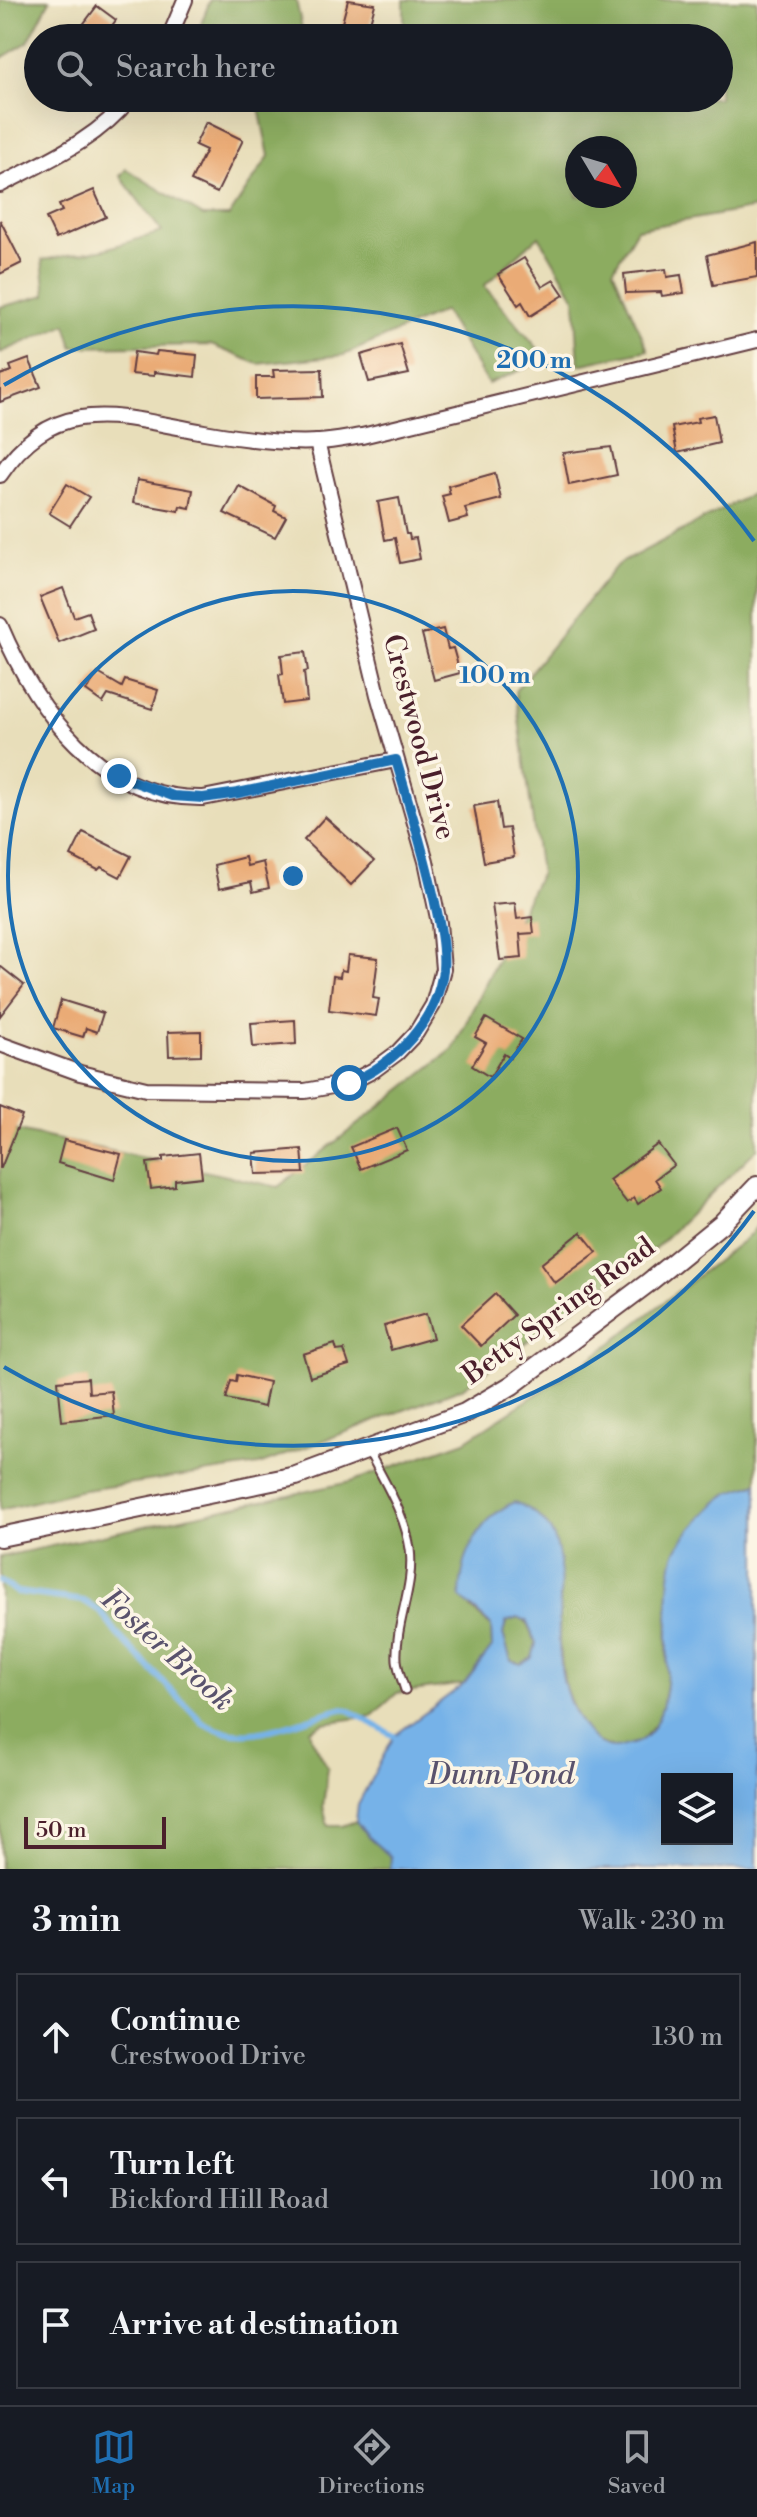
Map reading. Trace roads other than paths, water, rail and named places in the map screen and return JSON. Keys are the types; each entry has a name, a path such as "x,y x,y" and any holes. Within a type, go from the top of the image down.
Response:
{"street":[{"path":"175,24 185,0"},
{"path":"0,185 76,145 119,112"},
{"path":"0,475 24,447 51,427 84,417 101,415 156,421 213,433 317,442 362,436 757,340"},
{"name":"Crestwood Drive","path":"0,1044 80,1073 146,1089 305,1091 349,1083 386,1062 424,1021 433,1005 443,969 439,923 426,861 396,760 317,442"},
{"path":"0,625 17,664 37,697 73,742 105,768 160,792 186,798 220,796 396,760"},
{"name":"Betty Spring Road","path":"0,1537 285,1479 447,1420 498,1395 711,1233 757,1186"}],"lane":[{"path":"368,1450 400,1512 410,1549 409,1584 400,1621 397,1652 397,1664 405,1690"}],"water":[{"name":"Dunn Pond","path":"757,1483 757,1869 390,1869 391,1857 369,1838 356,1821 358,1804 394,1736 464,1684 492,1647 491,1625 460,1597 468,1554 490,1519 514,1502 534,1513 548,1527 560,1562 559,1645 565,1686 576,1716 586,1730 598,1743 615,1748 638,1742 653,1728 662,1708 668,1654 671,1572 676,1551 692,1529 728,1494","holes":["518,1618 526,1620 536,1643 532,1658 521,1664 511,1661 503,1634 506,1622"]}],"waterway":[{"name":"Foster Brook","path":"0,1581 17,1592 84,1601 100,1611 117,1634 203,1723 220,1730 237,1733 272,1730 341,1709 349,1710 394,1736"}]}
